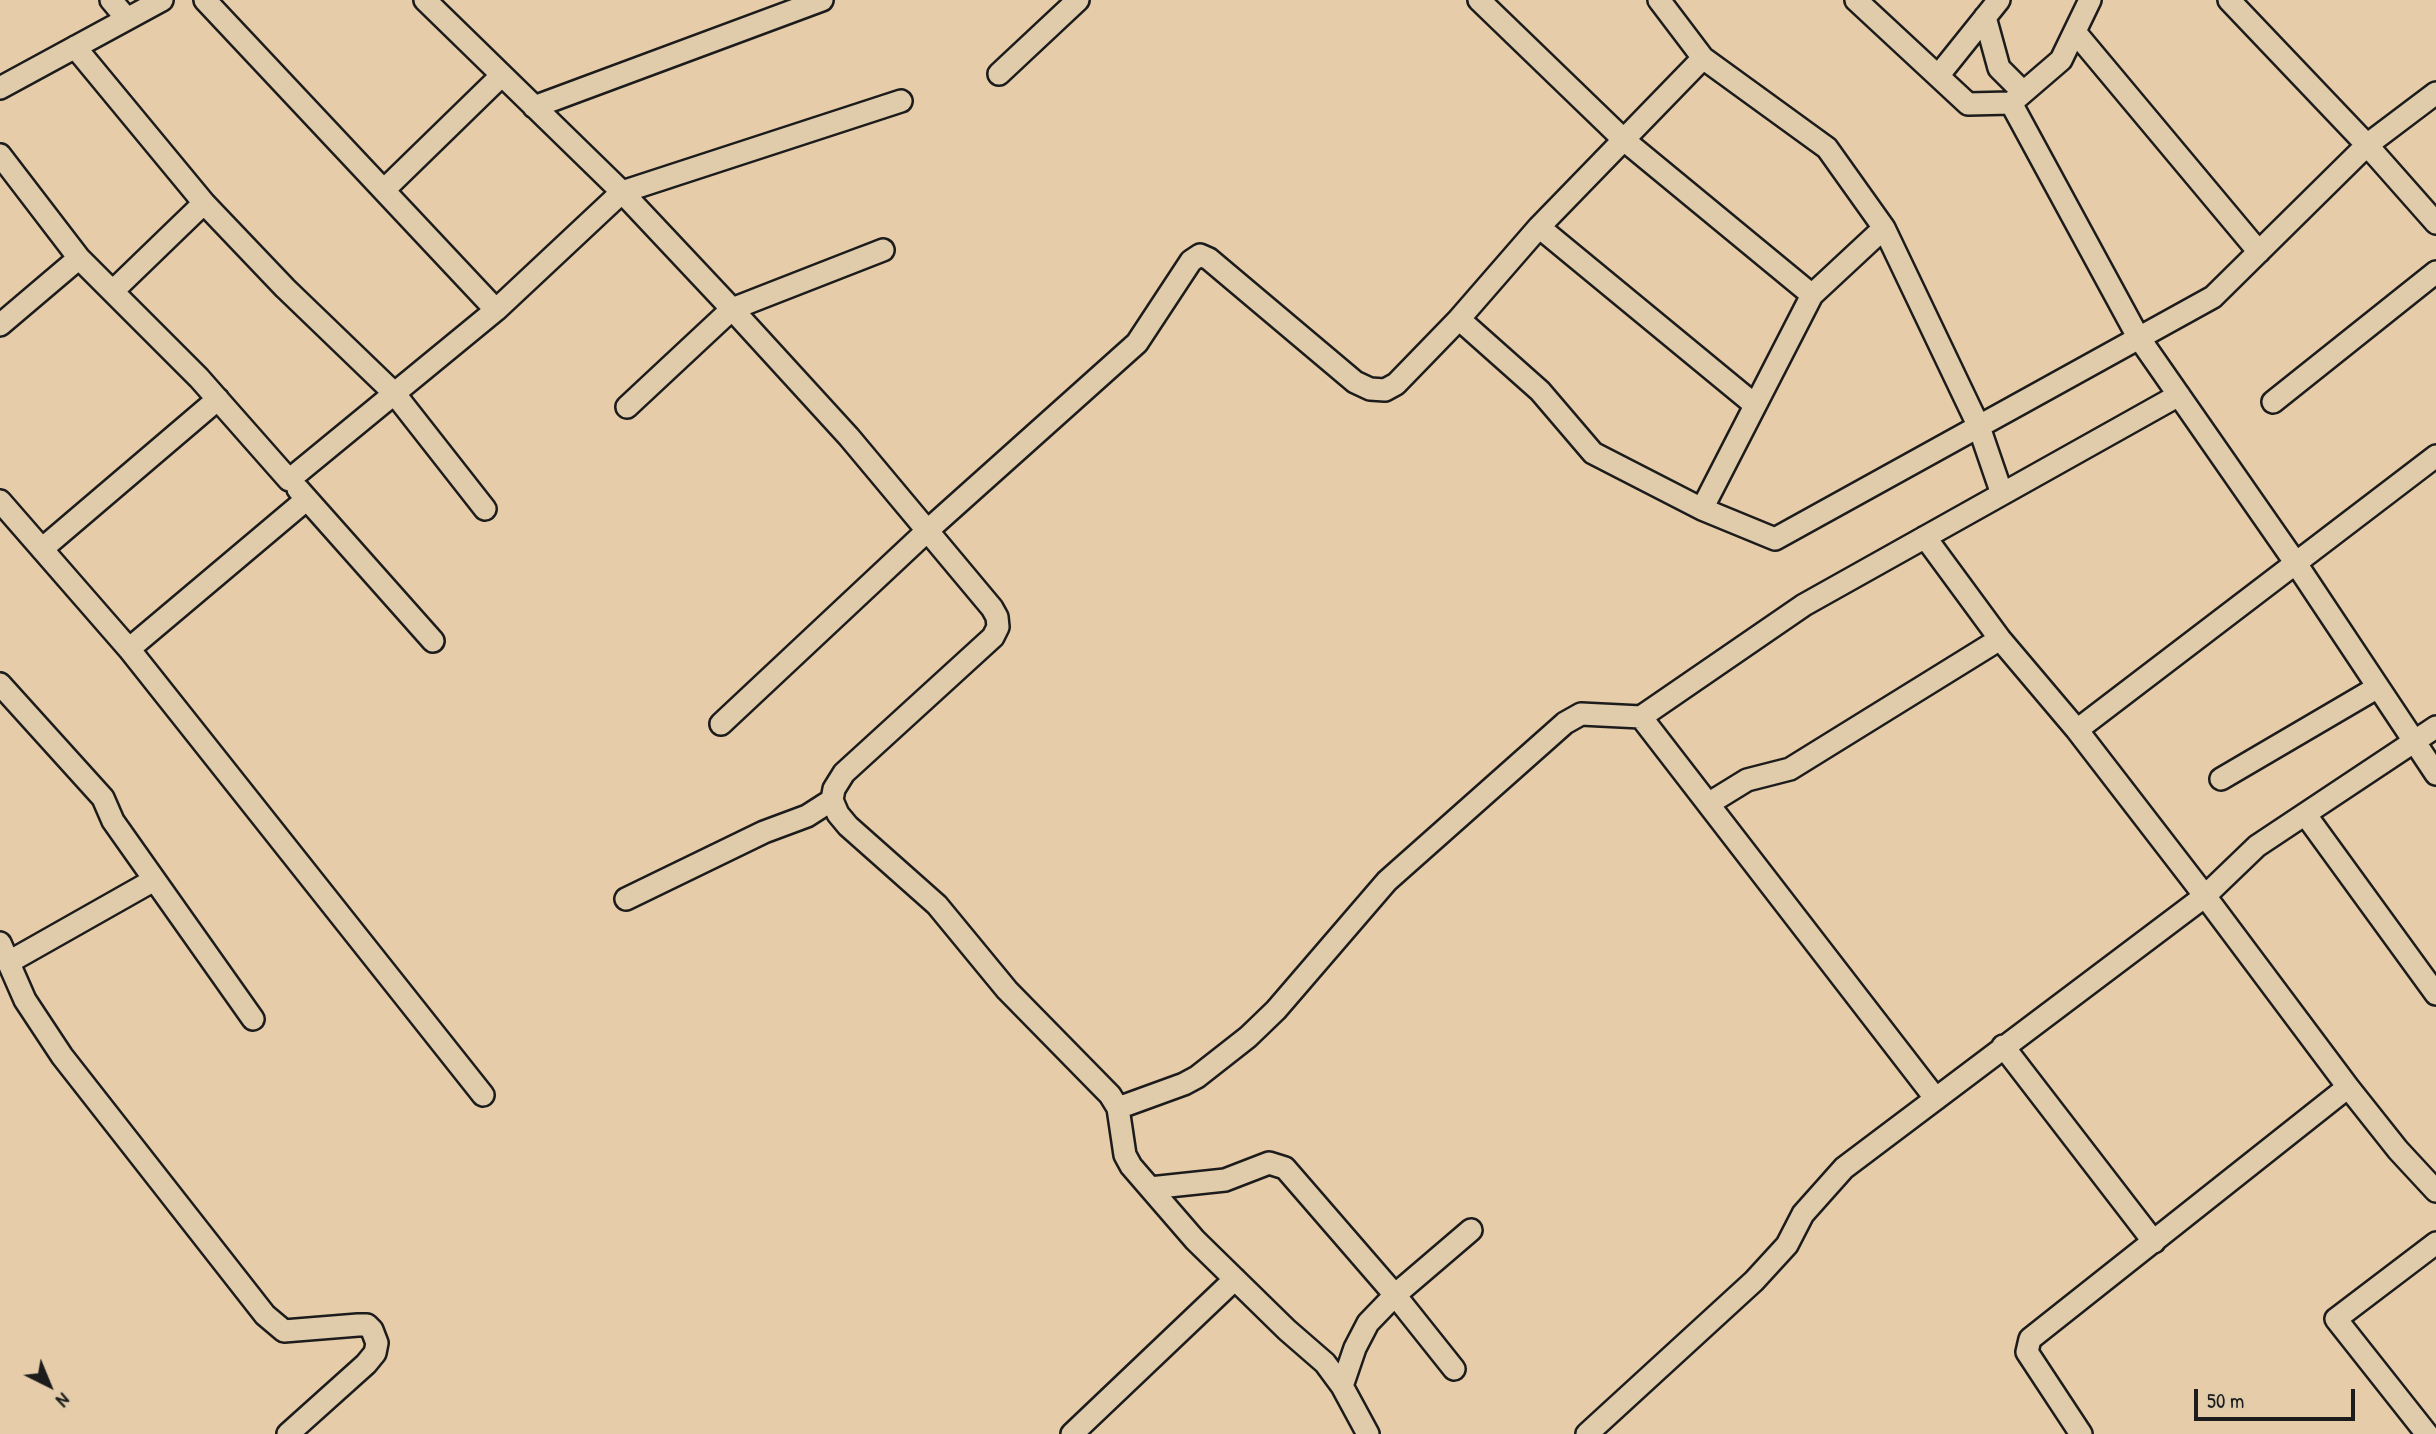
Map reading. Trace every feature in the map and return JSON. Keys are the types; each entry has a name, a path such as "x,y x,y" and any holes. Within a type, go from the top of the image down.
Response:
{"street":[{"path":"111,0 127,19"},
{"path":"0,88 162,0"},
{"path":"205,0 496,310"},
{"path":"534,107 822,0"},
{"path":"999,74 1078,0"},
{"path":"1479,0 1624,140 1812,295"},
{"path":"1856,0 1968,104 2017,98 2062,60 2090,0"},
{"path":"1938,76 1999,0"},
{"path":"2229,0 2367,145 2436,223"},
{"path":"428,1 622,192 732,309 843,430 992,608 998,627 993,637 844,772 834,789 832,800 838,814 948,916 1007,990 1099,1083 1118,1108 1125,1155 1131,1166 1195,1240 1325,1363 1342,1386 1368,1434"},
{"path":"1663,1 1703,58 1827,148 1884,228 1979,427 2002,494"},
{"path":"1985,17 1999,68 2017,98 2139,338 2295,562 2436,774"},
{"path":"2075,32 2259,252"},
{"path":"75,47 204,203 285,288 394,393 485,509"},
{"path":"721,723 927,531 1137,342 1191,261 1200,255 1209,259 1355,382 1370,389 1385,390 1396,384 1459,319 1539,227 1703,58"},
{"path":"384,190 502,75"},
{"path":"1459,319 1540,391 1593,453 1702,509 1775,539 2213,297 2367,145 2436,93"},
{"path":"289,480 496,310 622,192 901,101"},
{"path":"0,155 79,258 218,399 433,641"},
{"path":"113,291 204,203"},
{"path":"1539,227 1755,405"},
{"path":"1702,509 1812,295 1884,228"},
{"path":"627,407 732,309 883,250"},
{"path":"0,325 79,258"},
{"path":"2273,402 2436,272"},
{"path":"1118,1108 1197,1077 1248,1037 1276,1010 1387,881 1565,723 1581,714 1641,717 1804,604 2179,394"},
{"path":"41,549 218,399"},
{"path":"2077,730 2436,456"},
{"path":"129,649 307,499"},
{"path":"0,501 129,649 483,1095"},
{"path":"1925,537 2000,639 2077,730 2205,896 2348,1087 2398,1150 2436,1191"},
{"path":"1708,804 1747,780 1790,769 2000,639"},
{"path":"0,684 103,799 113,821 253,1019"},
{"path":"2221,779 2378,687"},
{"path":"1641,717 1936,1099"},
{"path":"1587,1434 1754,1280 1787,1245 1803,1214 1844,1168 2205,896 2257,846 2436,727"},
{"path":"626,899 764,832 807,816 832,800"},
{"path":"2305,814 2436,994"},
{"path":"9,962 154,880"},
{"path":"0,943 25,1000 62,1056 265,1315 284,1331 358,1325 367,1325 372,1331 377,1343 366,1364 288,1434"},
{"path":"2003,1046 2154,1242"},
{"path":"2081,1434 2027,1352 2030,1339 2348,1087"},
{"path":"1150,1188 1214,1182 1269,1163 1285,1168 1395,1294 1454,1368"},
{"path":"1342,1386 1355,1348 1368,1323 1395,1294 1471,1230"},
{"path":"2427,1434 2336,1319 2436,1243"},
{"path":"1072,1434 1235,1279"}]}
